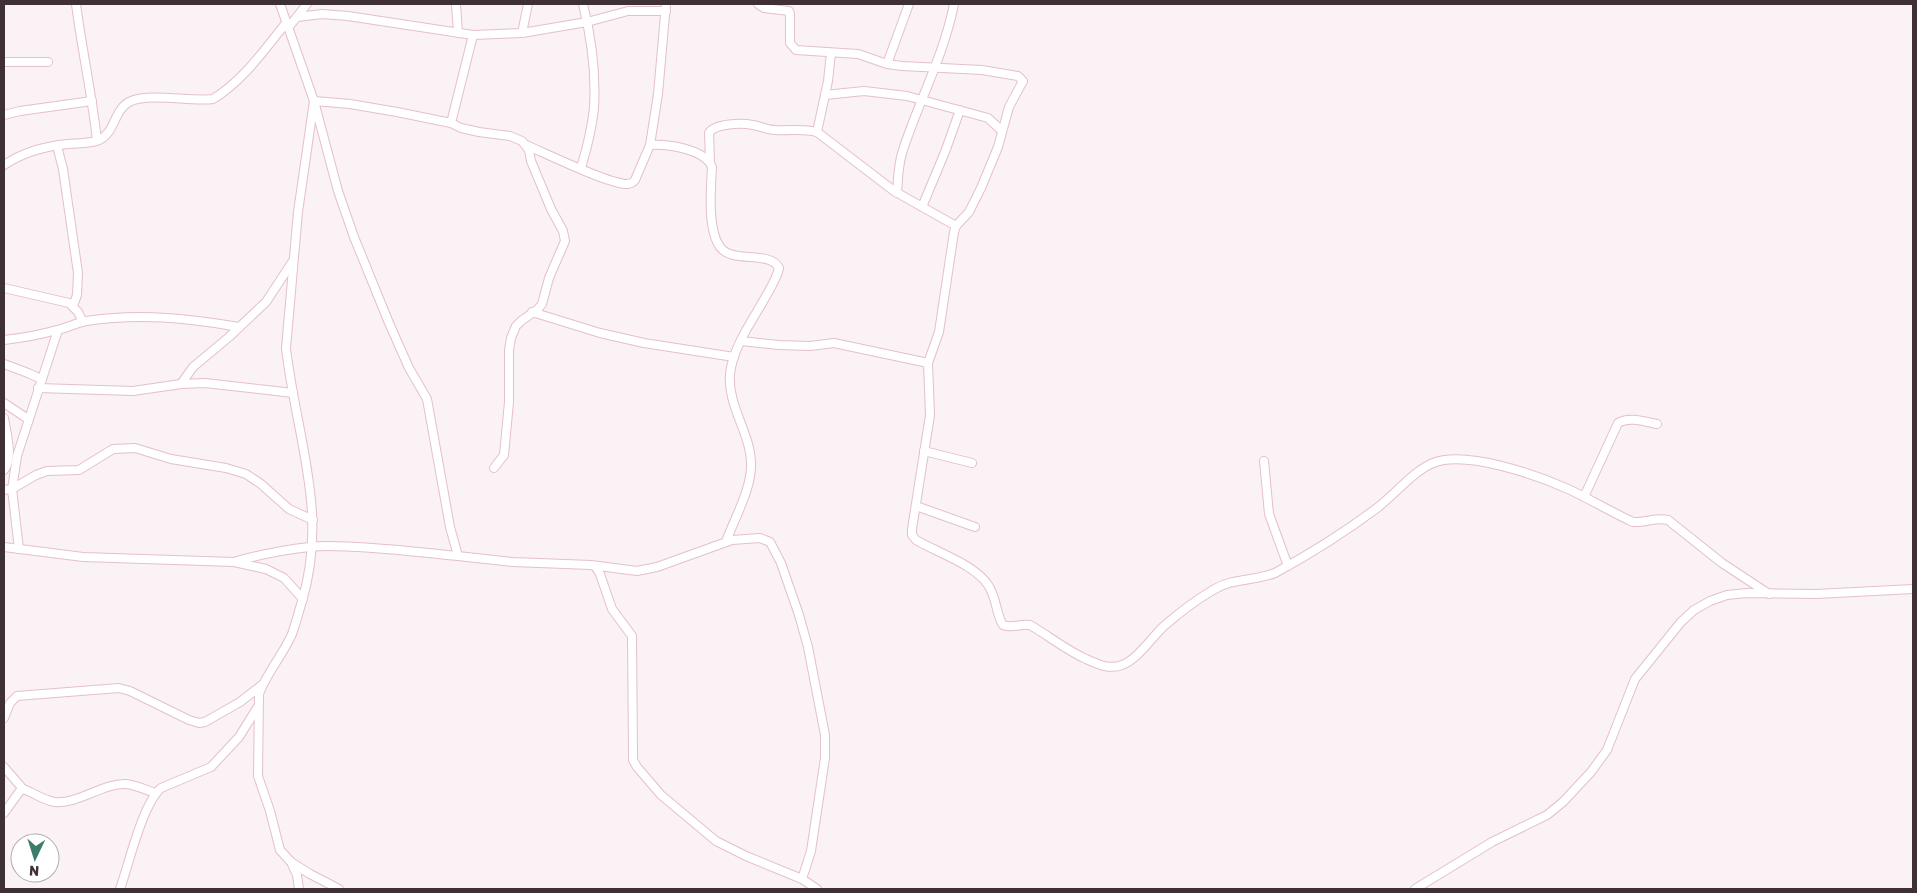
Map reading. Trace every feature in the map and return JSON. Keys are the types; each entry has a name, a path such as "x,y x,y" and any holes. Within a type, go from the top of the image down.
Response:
{"street":[{"path":"76,4 83,58 98,140"},
{"path":"280,4 314,101 338,191 354,237 405,359 427,398 450,527 458,556"},
{"path":"4,166 31,152 98,140 111,130 120,111 129,102 158,98 202,101 213,99 222,94 248,68 307,4"},
{"path":"456,4 458,33"},
{"path":"522,32 528,4"},
{"path":"581,168 594,106 591,45 583,4"},
{"path":"758,4 764,8 789,12 790,43 796,50 858,54 887,64 982,70 1022,78 1023,84 1009,107 992,161 975,201 969,212 956,226 939,332 928,363 931,404 912,535 916,540 958,562 983,578 993,594 1003,625 1015,627 1026,624 1030,625 1087,660 1114,668 1123,665 1132,660 1164,626 1215,589 1227,583 1265,577 1288,566 1378,508 1423,468 1440,461 1462,460 1495,464 1549,481 1633,522 1668,520 1722,563 1769,594"},
{"path":"887,64 909,4"},
{"path":"897,193 902,151 936,68 954,4"},
{"path":"297,17 322,14 348,16 472,36 522,32 587,22 628,12 666,7 658,94 650,146 635,180 631,183 610,180 510,136 479,132 451,124 350,104 314,101"},
{"path":"451,124 472,36"},
{"path":"817,132 831,53"},
{"path":"4,62 48,62"},
{"path":"825,95 864,90 907,96 988,118 1002,131"},
{"path":"4,115 92,101"},
{"path":"299,889 297,875 291,862 279,846 258,776 258,706 263,683 292,634 303,599 313,548 313,520 309,474 286,348 298,212 314,101"},
{"path":"922,208 960,110"},
{"path":"726,542 750,480 752,465 747,441 730,390 730,374 741,341 775,281 779,268 769,260 731,254 721,249 715,234 711,212 712,167 709,133 714,128 742,123 773,130 804,129 817,132 897,193 956,226"},
{"path":"494,468 504,455 509,402 511,338 516,326 532,312 538,310 542,304 549,278 565,241 563,231 551,209 526,144"},
{"path":"650,146 668,145 679,147 705,157 710,161"},
{"path":"57,146 63,169 78,273 77,295 73,306"},
{"path":"181,384 193,367 266,302 294,259"},
{"path":"4,288 64,301 73,306 83,322"},
{"path":"532,312 564,323 644,343 734,358"},
{"path":"4,340 58,330 83,322 110,318 164,316 239,327"},
{"path":"19,549 8,490 28,419 58,330"},
{"path":"741,341 810,346 834,343 928,363"},
{"path":"4,364 41,379"},
{"path":"38,388 133,391 181,384 205,383 293,393"},
{"path":"4,403 28,419"},
{"path":"4,418 8,455 8,466 4,470"},
{"path":"1584,497 1618,423 1623,420 1632,420 1657,424"},
{"path":"8,490 47,471 79,470 113,449 135,448 171,459 226,468 246,474 262,484 289,509 313,520"},
{"path":"924,451 972,464"},
{"path":"1264,461 1270,514 1288,566"},
{"path":"916,506 975,528"},
{"path":"234,562 255,556 328,546 416,550 513,562 595,566 638,571 657,567 726,542 760,538 770,542 781,563 808,647 825,735 825,758 811,851 802,878"},
{"path":"4,547 83,557 234,562 266,569 284,578 303,599"},
{"path":"595,566 600,574 612,609 632,636 633,760 637,767 661,795 716,842 802,878 817,889"},
{"path":"1414,889 1492,842 1548,815 1563,802 1591,772 1607,750 1635,679 1662,643 1694,610 1710,601 1727,595 1747,592 1832,594 1913,589"},
{"path":"4,718 10,703 16,696 119,688 130,691 199,723 205,722 240,702 263,683"},
{"path":"120,889 145,815 155,794 162,788 211,767 239,737 258,706"},
{"path":"4,767 23,789 44,800 57,802 74,799 124,784 138,786 155,794"},
{"path":"4,813 23,789"},
{"path":"291,862 339,889"}]}
